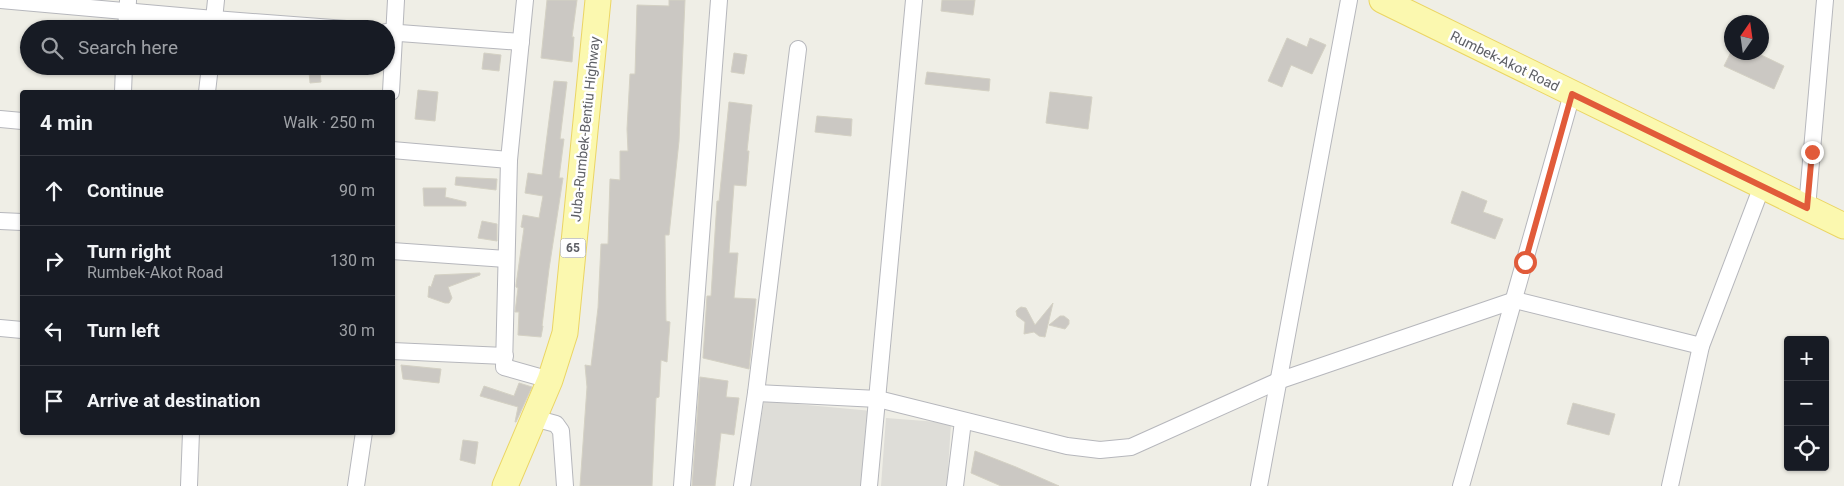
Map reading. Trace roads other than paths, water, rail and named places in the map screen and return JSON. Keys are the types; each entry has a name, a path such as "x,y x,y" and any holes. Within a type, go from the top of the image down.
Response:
{"main road":[{"name":"Juba-Rumbek-Bentiu Highway","path":"505,486 550,380 565,333 598,0"},
{"name":"Rumbek-Akot Road","path":"1382,0 1844,226"}],"street":[{"path":"0,0 128,5 196,20"},
{"path":"214,20 216,0"},
{"path":"392,20 396,0"},
{"path":"525,0 509,160 504,367 550,380"},
{"path":"682,486 719,0"},
{"path":"869,486 914,0"},
{"path":"1259,486 1349,0"},
{"path":"1807,208 1825,0"},
{"path":"127,20 128,5"},
{"path":"395,32 521,42"},
{"path":"742,486 756,393 798,49"},
{"path":"123,90 124,75"},
{"path":"207,90 209,75"},
{"path":"391,75 392,90"},
{"path":"1461,486 1572,94"},
{"path":"0,119 20,121"},
{"path":"395,150 509,160"},
{"path":"1670,486 1701,346 1762,186"},
{"path":"0,221 20,222"},
{"path":"395,251 506,258"},
{"path":"756,393 878,399 1067,446 1100,450 1130,447 1278,380 1515,300 1701,346"},
{"path":"0,328 20,330"},
{"path":"395,351 505,356"},
{"path":"534,418 556,424 561,432 565,486"},
{"path":"955,486 963,421"},
{"path":"189,486 191,435"},
{"path":"356,486 364,435"}]}
